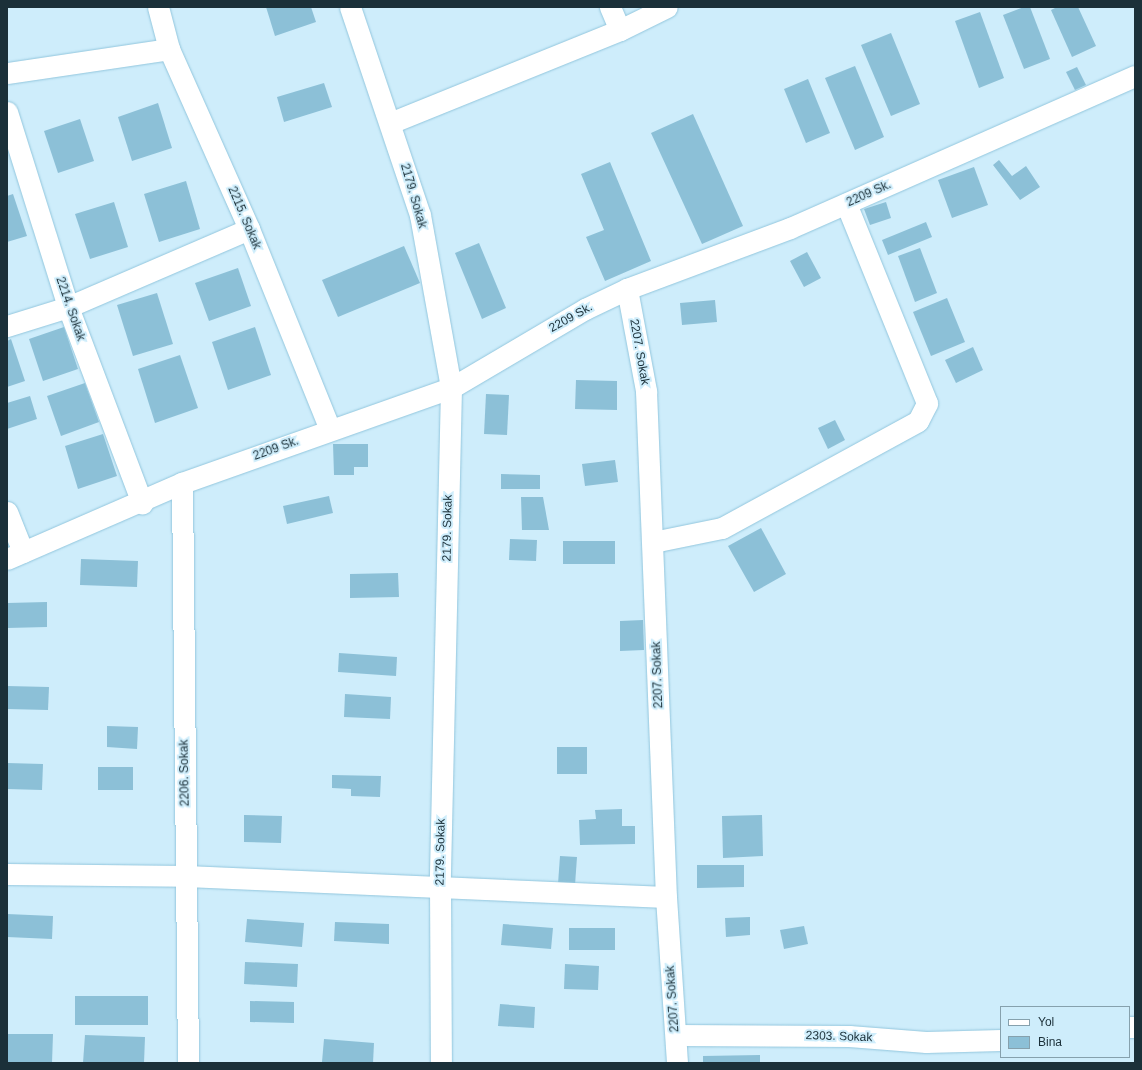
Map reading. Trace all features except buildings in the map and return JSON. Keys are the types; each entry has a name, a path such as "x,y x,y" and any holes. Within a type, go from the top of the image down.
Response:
{"street":[{"name":"2215. Sokak","path":"158,7 169,49 249,229 330,429"},
{"name":"2179. Sokak","path":"350,7 420,215 451,388 440,886 441,1063"},
{"path":"610,7 620,30"},
{"path":"390,123 620,30 667,7"},
{"path":"7,73 169,49"},
{"name":"2209 Sk.","path":"15,555 142,503 182,483 330,429 451,388 585,309 627,289 846,204 1135,76"},
{"name":"2214. Sokak","path":"7,112 68,307 142,503"},
{"path":"653,542 722,528 918,421 927,403 846,204"},
{"path":"7,326 68,307 249,229"},
{"name":"2207. Sokak","path":"627,289 646,391 666,897 677,1063"},
{"name":"2206. Sokak","path":"182,483 188,1063"},
{"path":"7,512 15,555"},
{"path":"7,874 186,876 666,897"},
{"name":"2303. Sokak","path":"676,1034 849,1036 926,1042 1000,1040"}]}
